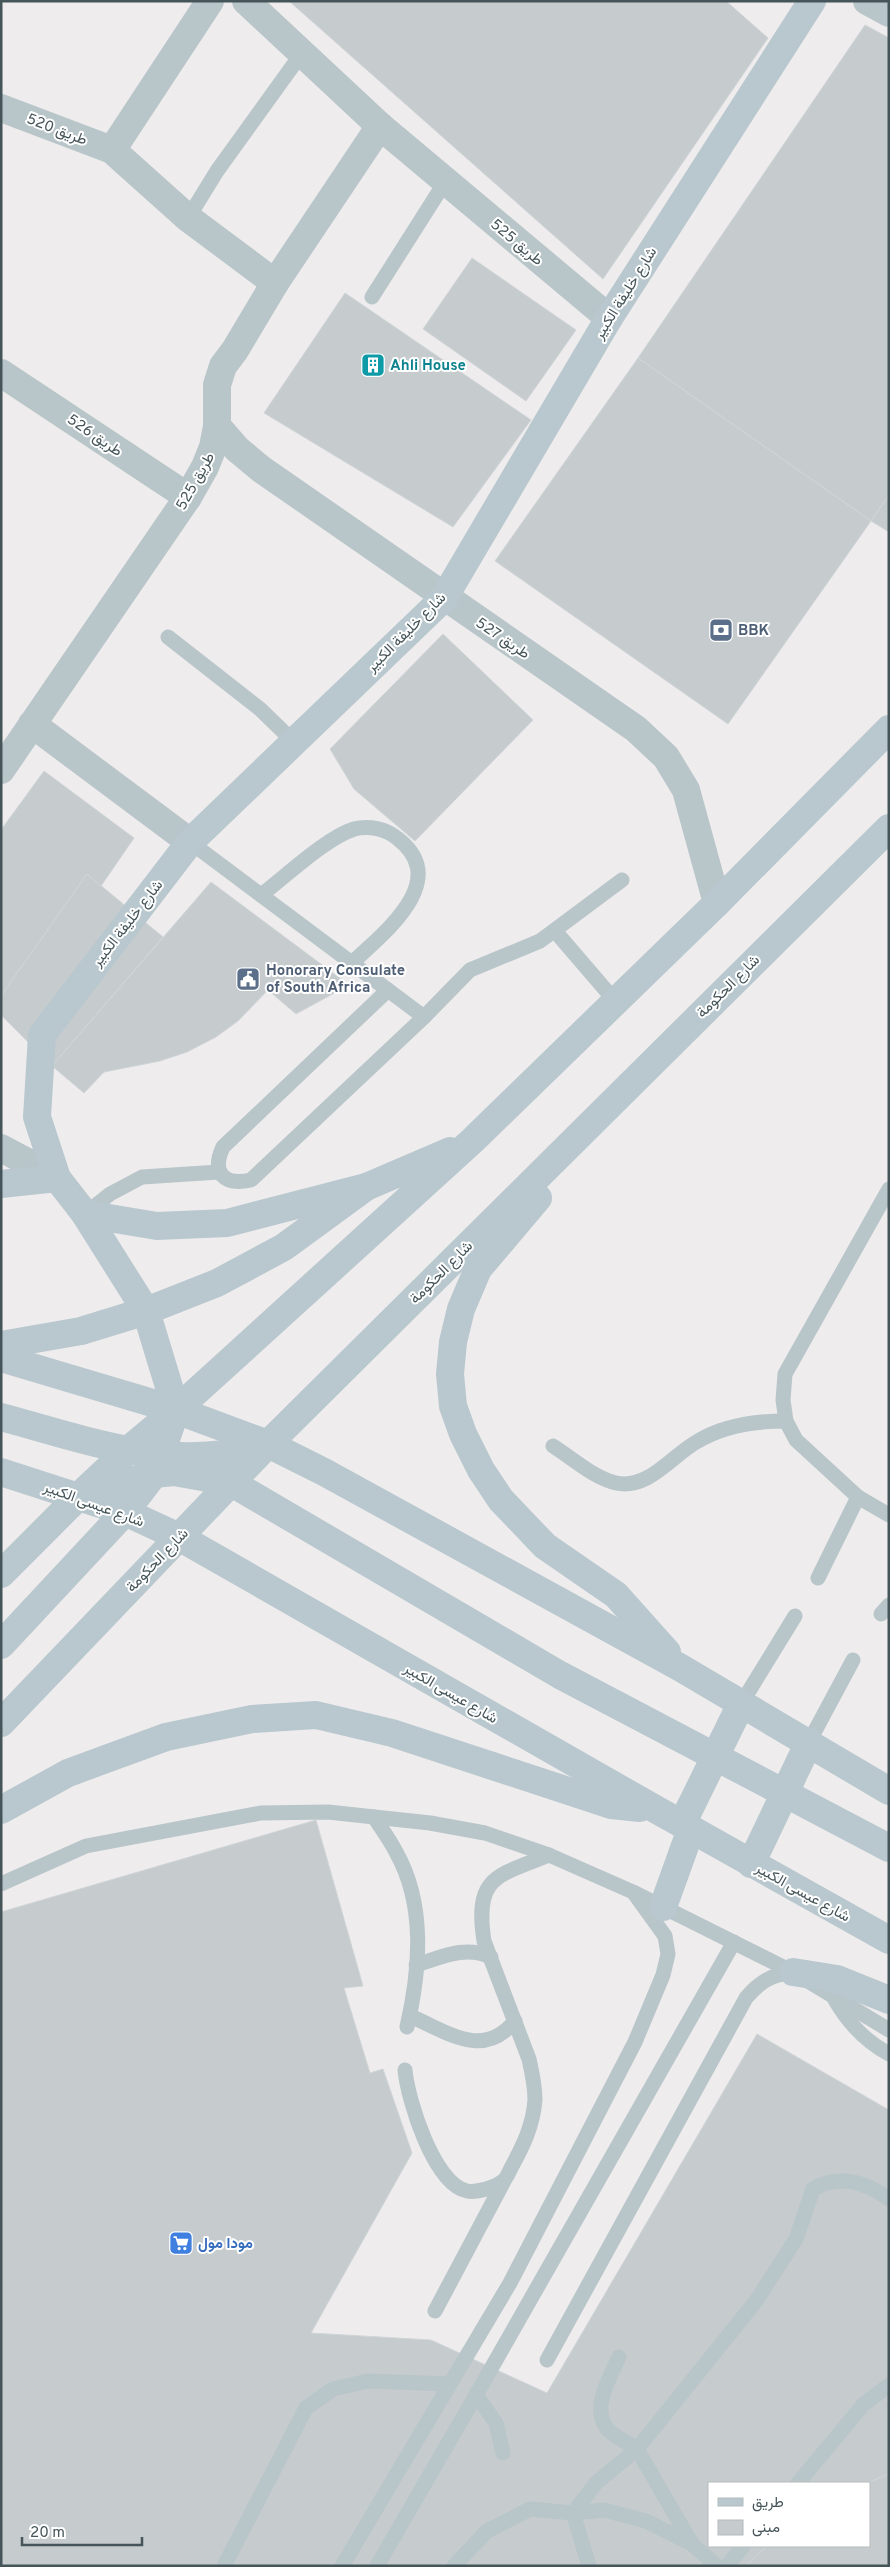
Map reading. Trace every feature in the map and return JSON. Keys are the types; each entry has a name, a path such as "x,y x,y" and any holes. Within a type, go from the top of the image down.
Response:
{"main road":[{"name":"شارع خليفة الكبير","path":"176,1410 146,1311 85,1214 57,1178 37,1117 42,1035 190,842 444,598 609,318 812,1"},
{"path":"1,1574 127,1451 176,1410 472,1141 718,903 889,729"},
{"name":"شارع الحكومة","path":"1,1723 230,1482 889,828"},
{"path":"664,1050 478,1269 461,1309 453,1342 450,1374 453,1406 463,1434 481,1470 501,1500 545,1546 616,1595 681,1668"},
{"path":"85,1214 156,1226 227,1223 366,1187 472,1141"},
{"path":"1,1174 57,1178"},
{"path":"1,1184 57,1178"},
{"path":"1,1345 81,1331 146,1311 218,1283 284,1247 366,1187"},
{"path":"1,1358 176,1410 268,1444 324,1472 681,1668 889,1791"},
{"path":"1,1645 125,1512 157,1465 176,1410"},
{"path":"1,1417 127,1451 174,1472 230,1482 543,1665 889,1848"},
{"path":"78,1497 157,1465 242,1452 268,1444"},
{"name":"شارع عيسى الكبير","path":"1,1472 125,1512 179,1537 751,1864 889,1940"},
{"path":"663,1906 686,1827 715,1757 741,1704"},
{"path":"1,1810 68,1773 166,1737 252,1719 316,1715 392,1733 611,1805 657,1810"},
{"path":"751,1864 809,1742"},
{"path":"793,1972 836,1979 889,2000"}],"street":[{"path":"210,1 112,150 188,218 275,283"},
{"name":"طريق 525","path":"246,1 380,126 609,318"},
{"path":"867,1 889,13"},
{"name":"طريق 520","path":"1,108 112,150"},
{"name":"طريق 525","path":"1,770 188,497 211,454 217,426 217,385 223,366 235,350 275,283 380,126"},
{"name":"طريق 526","path":"1,373 188,497"},
{"name":"طريق 527","path":"217,426 237,449 261,469 444,598 636,729 666,757 686,790 718,903"},
{"path":"32,724 190,842"},
{"path":"1,1148 57,1178"}],"lane":[{"path":"188,218 217,171 302,53"},
{"path":"372,297 446,182"},
{"path":"168,637 260,709 294,742"},
{"path":"261,895 341,834 357,828 374,828 390,832 403,843 413,857 418,873 416,890 409,906 352,963"},
{"path":"190,842 424,1017"},
{"path":"388,990 228,1142 218,1159 219,1172 226,1180 238,1183 251,1180 424,1017 470,970 524,949 555,931 622,880"},
{"path":"555,931 616,1002"},
{"path":"85,1214 110,1194 142,1177 219,1172"},
{"path":"889,1189 785,1374 783,1400 786,1421 796,1440 858,1497 889,1514"},
{"path":"554,1446 607,1480 632,1484 645,1480 697,1441 720,1431 766,1421 786,1421"},
{"path":"818,1578 858,1497"},
{"path":"741,1704 795,1616"},
{"path":"809,1742 853,1660"},
{"path":"1,1884 86,1846 177,1827 260,1813 328,1812 430,1823 485,1834 549,1855 633,1892 793,1972 834,1999 889,2030"},
{"path":"374,1817 397,1853 415,1905 418,1938 409,2022 469,2042 495,2039 506,2032 515,2021"},
{"path":"435,2311 527,2139 535,2099 529,2059 484,1941 481,1911 482,1898 490,1884 502,1874 549,1855"},
{"path":"342,2566 510,2283 635,2042 664,1974 668,1954 665,1936 633,1892"},
{"path":"377,2566 476,2396 734,1942"},
{"path":"416,1965 460,1951 472,1951 490,1957"},
{"path":"547,2360 746,1998 756,1986 768,1978 780,1973 793,1972"},
{"path":"834,1999 845,2017 860,2035 889,2054"},
{"path":"405,2070 406,2085 413,2107 432,2156 447,2179 455,2186 468,2192 483,2189 504,2180"},
{"path":"573,2513 596,2482 637,2449 756,2301 796,2239 813,2189 826,2181 844,2180 875,2188 889,2199"},
{"path":"618,2357 602,2401 602,2416 607,2429 637,2449 692,2544"},
{"path":"224,2566 306,2408 333,2389 368,2381 449,2384"},
{"path":"799,2482 863,2405 889,2385"},
{"path":"476,2396 496,2423 503,2453"},
{"path":"454,2566 487,2531 530,2509 573,2513 604,2510 646,2521 692,2544 716,2566"},
{"path":"573,2513 590,2566"},
{"path":"727,2566 742,2547"}],"building":[{"path":"289,1 726,1 768,38 603,279"},
{"path":"865,25 889,38 889,495 871,521 638,358"},
{"path":"472,258 576,330 526,401 423,329"},
{"name":"Ahli House","path":"345,293 531,420 453,527 264,413"},
{"path":"638,358 871,521 728,724 495,561"},
{"path":"889,495 889,532 871,521"},
{"path":"443,634 533,720 415,841 354,789 330,749"},
{"path":"44,771 134,838 101,886 87,874 1,996 1,830"},
{"path":"87,874 163,937 52,1066 1,1015 1,996"},
{"path":"211,882 349,985 296,1014 268,990 238,1021 216,1037 187,1052 160,1061 104,1072 84,1093 52,1066"},
{"name":"مودا مول","path":"316,1820 363,1986 344,1988 370,2073 383,2069 412,2153 311,2333 431,2340 547,2393 757,2034 889,2110 889,2566 1,2566 1,1912"},
{"path":"889,2474 889,2566 746,2566 766,2547 870,2547 869,2482"}],"place":[{"name":"Ahli House","path":"373,365"},
{"name":"BBK","path":"721,630"},
{"name":"Honorary Consulate of South Africa","path":"248,979"},
{"name":"مودا مول","path":"181,2243"}]}
